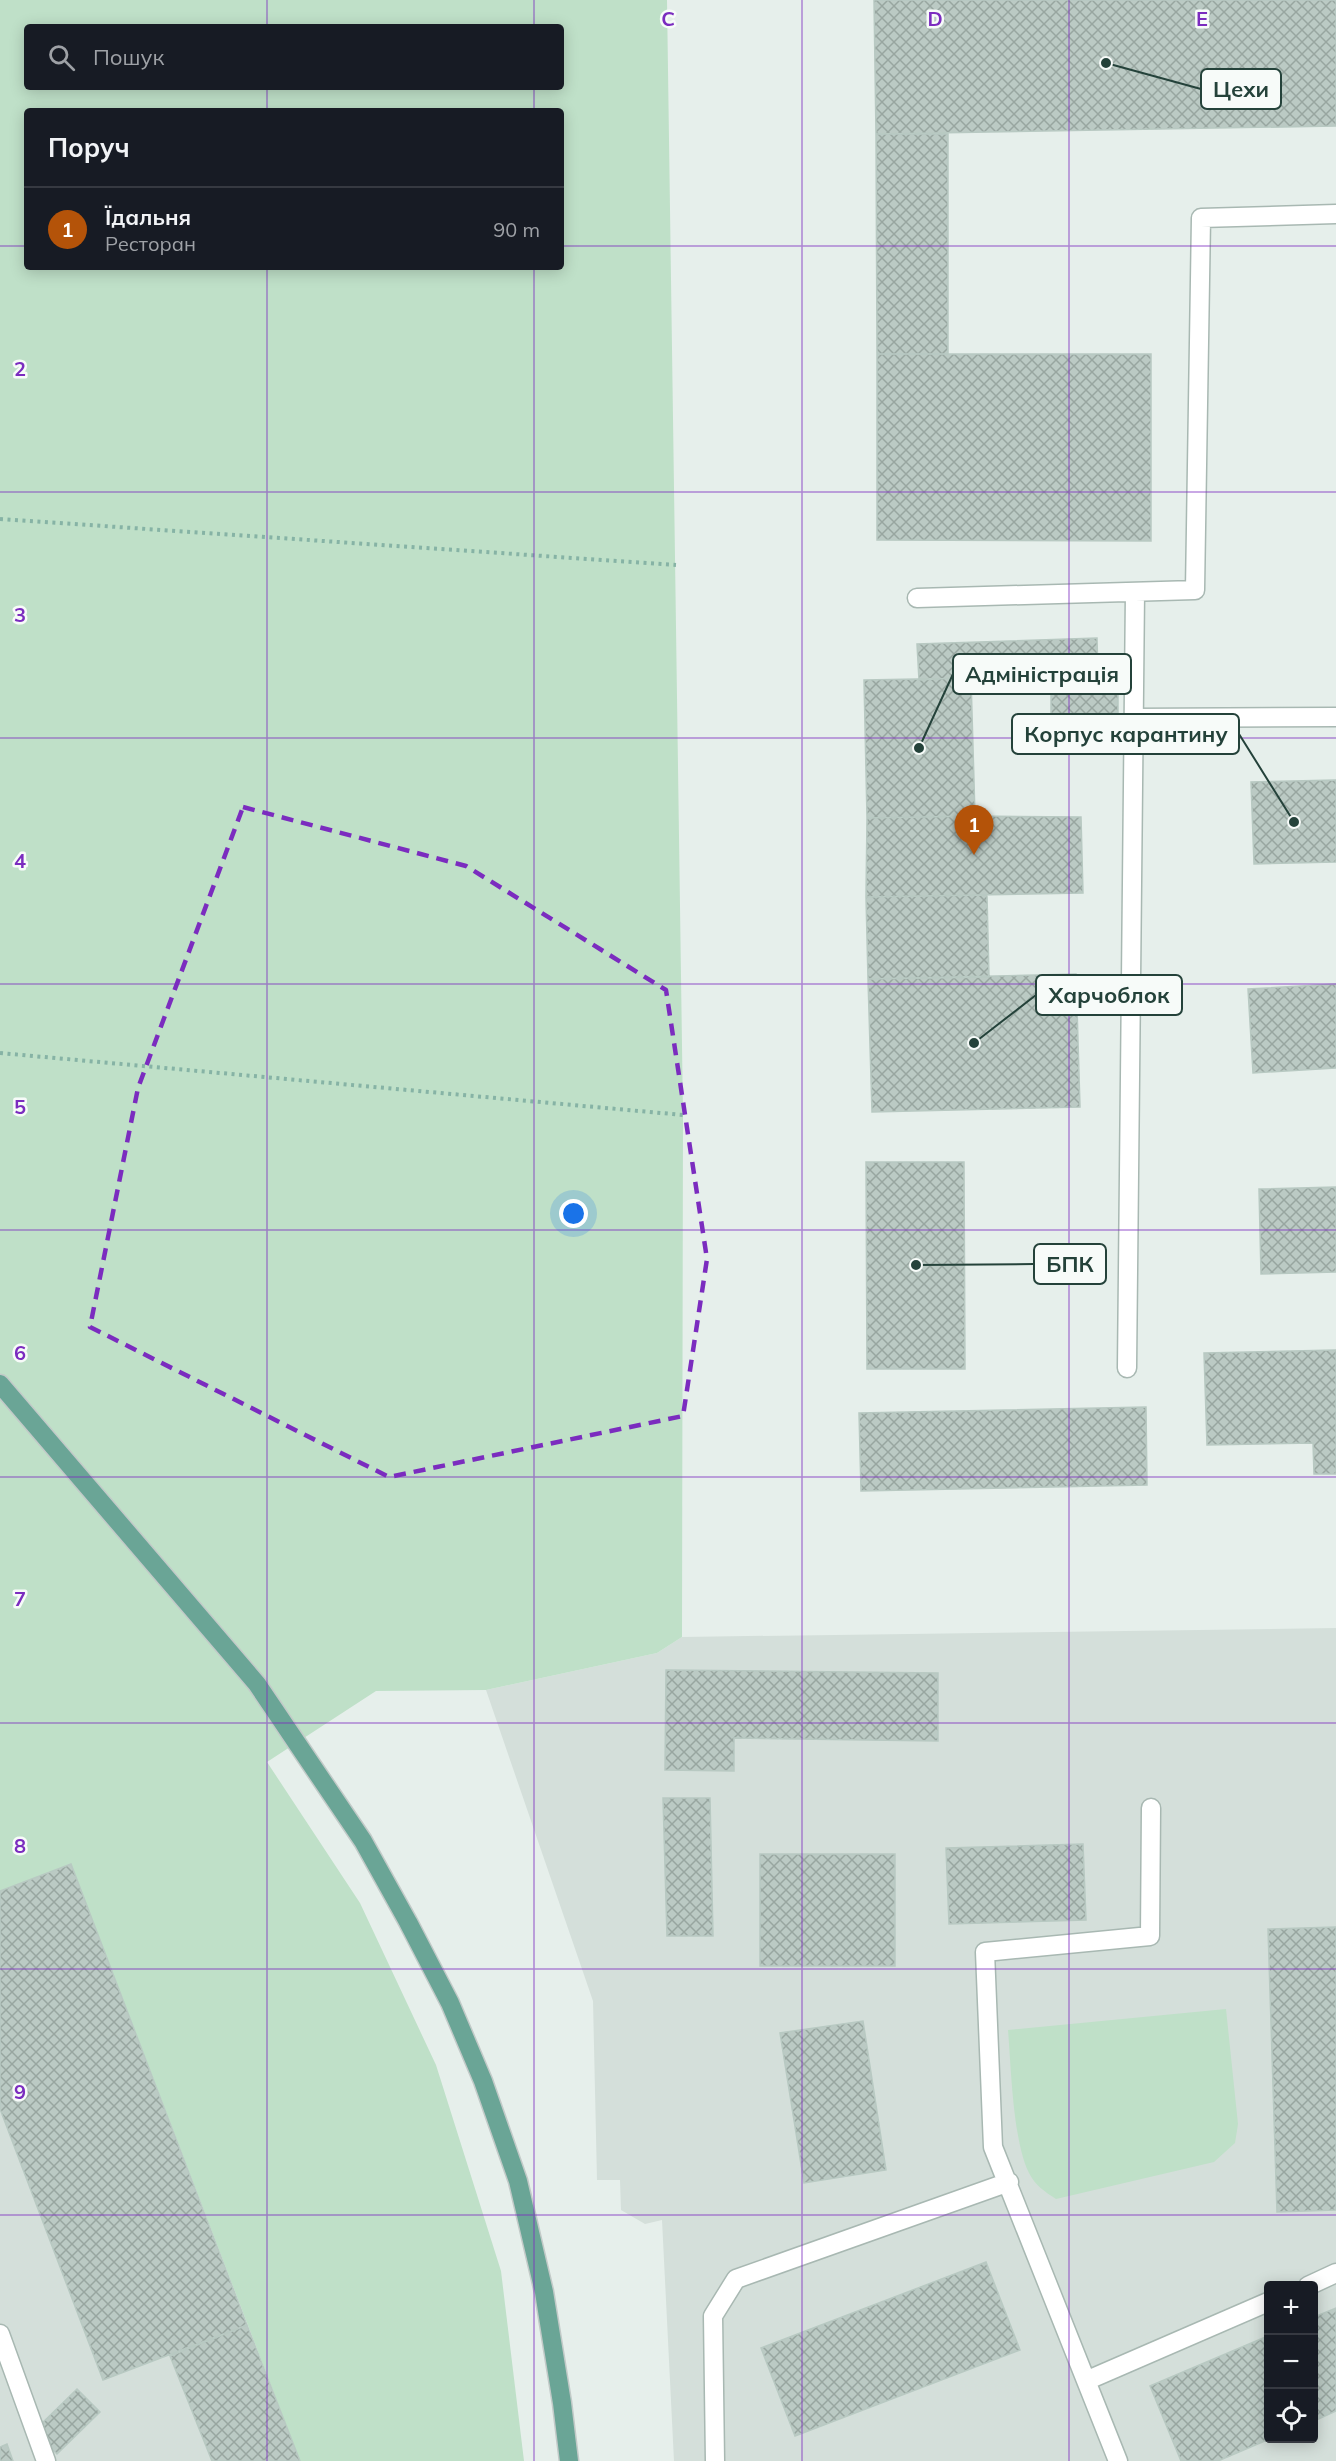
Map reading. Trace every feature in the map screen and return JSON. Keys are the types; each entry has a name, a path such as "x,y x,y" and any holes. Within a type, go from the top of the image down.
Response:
{"main road":[{"path":"0,1384 257,1684 363,1841 408,1922 450,2003 483,2081 519,2181 544,2292 569,2461"}],"lane":[{"path":"917,598 1195,590 1201,218 1336,214"},
{"path":"1127,1368 1135,592"},
{"path":"1134,718 1336,717"},
{"path":"1118,2461 1088,2380 993,2146 985,1952 1150,1936 1150,1808"},
{"path":"714,2461 713,2316 736,2279 1009,2182"},
{"path":"1318,2281 1336,2273"},
{"path":"1088,2380 1264,2304"},
{"path":"0,2334 46,2461"},
{"path":"0,2385 18,2380"}],"path":[{"path":"0,519 676,565"},
{"path":"0,1053 684,1114"}],"highlighted area":[{"path":"243,807 466,866 666,990 707,1259 683,1416 389,1477 90,1327 138,1088"}],"shaded area":[{"path":"1336,1628 1336,2461 674,2461 662,2220 645,2224 621,2210 620,2180 597,2180 593,2001 486,1690 657,1653 682,1637"},
{"path":"71,1864 300,2461 0,2461 0,1891"}],"green space":[{"path":"0,0 667,0 683,1115 682,1637 657,1653 486,1690 376,1691 267,1762 360,1903 436,2065 501,2271 524,2461 300,2461 71,1864 0,1891"},
{"path":"1226,2009 1238,2124 1235,2143 1214,2162 1056,2199 1037,2185 1029,2173 1019,2143 1008,2030"}],"building":[{"path":"874,0 1336,0 1336,126 876,134"},
{"path":"876,134 948,134 948,354 877,354"},
{"path":"877,354 1151,354 1151,541 877,540"},
{"path":"1097,638 1098,674 1051,673 919,680 917,644"},
{"path":"1051,673 1118,675 1118,727 1051,726"},
{"path":"971,678 975,816 867,818 864,680"},
{"path":"1336,780 1336,862 1254,864 1251,782"},
{"path":"1081,817 1083,893 866,897 867,818"},
{"path":"987,895 989,977 868,979 866,897"},
{"path":"1076,974 1080,1107 872,1112 868,979"},
{"path":"1336,984 1336,1068 1253,1073 1248,989"},
{"path":"866,1162 964,1162 965,1369 867,1369"},
{"path":"1336,1187 1336,1272 1261,1274 1259,1189"},
{"path":"1336,1350 1336,1474 1314,1474 1313,1443 1207,1445 1204,1353"},
{"path":"1146,1407 1147,1485 861,1491 859,1413"},
{"path":"666,1670 938,1673 938,1741 734,1738 734,1771 665,1770"},
{"path":"663,1798 710,1798 713,1936 667,1936"},
{"path":"1083,1844 1086,1920 949,1924 946,1848"},
{"path":"760,1854 895,1854 895,1966 760,1966"},
{"path":"71,1864 247,2325 103,2380 0,2109 0,1891"},
{"path":"1336,1927 1336,2210 1277,2212 1268,1929"},
{"path":"863,2021 886,2170 804,2183 780,2033"},
{"path":"986,2262 1020,2350 795,2436 761,2348"},
{"path":"1336,2308 1336,2411 1318,2419 1318,2335 1318,2315"},
{"path":"247,2325 300,2461 212,2461 170,2356"},
{"path":"1264,2338 1264,2441 1218,2461 1181,2461 1150,2386"},
{"path":"77,2389 100,2412 57,2454 34,2431"},
{"path":"7,2444 13,2461 0,2461 0,2447"}],"place":[{"name":"Цехи","path":"1106,63"},
{"name":"Адміністрація","path":"919,748"},
{"name":"Корпус карантину","path":"1294,822"},
{"name":"Їдальня","path":"974,855"},
{"name":"Харчоблок","path":"974,1043"},
{"name":"БПК","path":"916,1265"}]}
